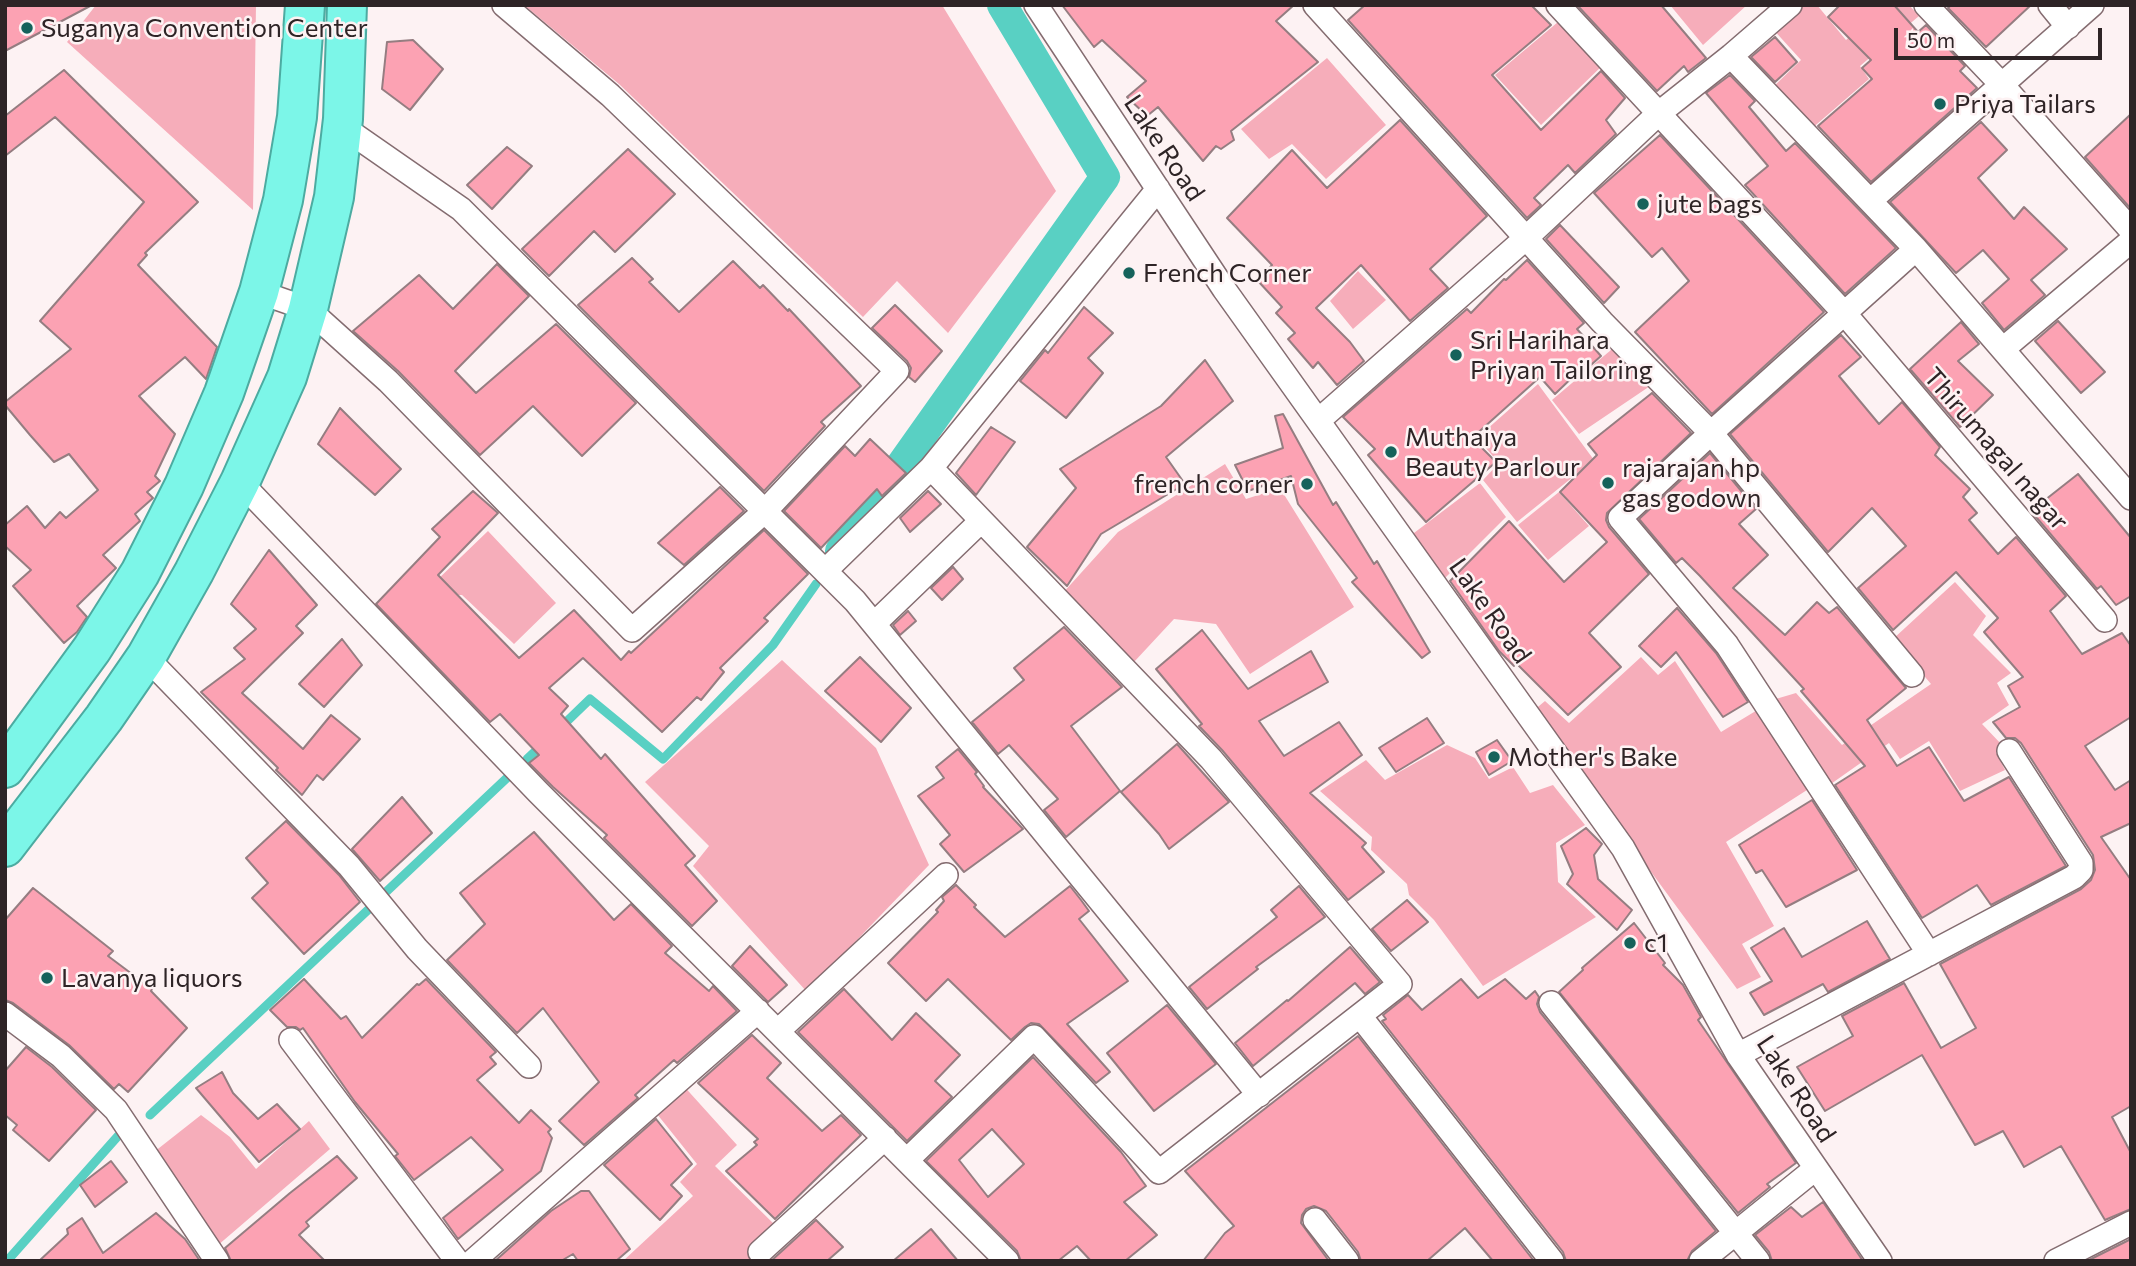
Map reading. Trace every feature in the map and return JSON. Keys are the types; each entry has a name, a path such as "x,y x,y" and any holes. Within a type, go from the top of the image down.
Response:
{"highway":[{"path":"5,768 92,649 140,573 184,486 223,393 259,292 283,200 297,117 305,5"},
{"path":"5,847 97,729 146,657 240,482 287,377 308,309 334,197 342,127 347,5"}],"street":[{"path":"259,292 308,309 388,381 632,630 765,511 897,371 610,95 504,5"},
{"name":"Lake Road","path":"1036,5 1224,289 1623,848 1738,1055 1880,1261"},
{"path":"1315,5 1602,321 1711,433 1912,675"},
{"name":"Thirumagal nagar","path":"1558,5 1845,314 2105,620"},
{"path":"1319,420 1526,238 1658,114 1790,5"},
{"path":"1926,5 2002,85 2131,230"},
{"path":"2050,5 2068,27"},
{"path":"1870,201 2092,5"},
{"path":"1731,56 1916,249 2128,490"},
{"path":"342,127 461,209 825,571 874,624 1259,1095"},
{"path":"825,571 931,468 1158,189"},
{"path":"2003,349 2131,241"},
{"path":"1916,249 1620,518 1727,645 1929,954"},
{"path":"907,1160 1034,1037 1159,1172 1401,984 1211,760 931,468"},
{"path":"240,482 538,792 1007,1261"},
{"path":"874,624 981,521"},
{"path":"146,657 349,866 417,949 529,1066"},
{"path":"1738,1055 2074,877 2081,870 2081,863 2009,751"},
{"path":"778,1031 946,875"},
{"path":"1551,1003 1758,1261"},
{"path":"473,1261 758,1011"},
{"path":"5,1014 61,1056 116,1110 217,1261"},
{"path":"1360,1016 1552,1261"},
{"path":"292,1040 457,1261"},
{"path":"760,1252 885,1138"},
{"path":"1701,1261 1815,1170"},
{"path":"1315,1220 1346,1261"},
{"path":"2056,1261 2131,1223"}],"shaded area":[{"path":"96,5 256,5 253,210 67,42"},
{"path":"524,5 942,5 1056,191 948,333 897,281 863,317 619,84"},
{"path":"1670,5 1747,5 1703,45"},
{"path":"1797,5 1817,5 1846,40 1884,5 1909,5 1919,16 1860,66 1869,79 1810,130 1769,91 1801,60 1771,27"},
{"path":"1558,22 1604,64 1541,125 1495,75"},
{"path":"1327,58 1386,125 1326,179 1292,144 1269,159 1241,129"},
{"path":"1358,271 1386,300 1353,329 1330,301"},
{"path":"1618,344 1656,382 1579,434 1552,400"},
{"path":"1538,384 1594,460 1517,522 1483,480 1499,463 1477,438"},
{"path":"1225,464 1246,499 1280,488 1354,607 1250,674 1216,624 1174,619 1134,662 1062,594 1118,532"},
{"path":"1480,483 1506,517 1441,582 1410,536"},
{"path":"1559,492 1589,526 1548,560 1518,525"},
{"path":"488,531 556,603 514,644 462,595 446,595 435,582"},
{"path":"1955,582 1986,616 1973,635 2011,673 1997,683 2009,705 1982,724 2003,746 1996,752 2005,770 1960,791 1929,741 1900,759 1889,743 1828,786 1769,701 1796,693 1842,745 1931,684 1893,639"},
{"path":"1641,657 1658,675 1675,661 1721,732 1759,709 1807,790 1726,842 1774,926 1742,944 1761,977 1737,989 1533,711 1545,701 1569,723"},
{"path":"782,660 876,748 929,865 807,992 693,866 709,846 645,782"},
{"path":"1447,745 1475,758 1489,779 1513,767 1530,793 1553,785 1585,825 1556,843 1558,882 1596,917 1483,986 1434,920 1409,895 1407,884 1371,850 1372,837 1320,791 1366,760 1385,780"},
{"path":"681,1083 737,1145 715,1166 776,1226 759,1261 623,1261 693,1196 680,1182 697,1164 653,1109"},
{"path":"201,1115 230,1137 256,1169 309,1121 330,1149 217,1246 154,1152"}],"building":[{"name":"Suganya Convention Center","path":"5,5 92,5 5,51"},
{"path":"1062,5 1294,5 1276,21 1318,62 1231,131 1234,140 1221,149 1216,146 1203,161 1158,107 1147,116 1127,97 1146,81 1102,40 1094,47"},
{"path":"1365,5 1531,5 1551,25 1492,75 1541,130 1601,71 1625,98 1606,120 1616,134 1575,173 1568,165 1534,198 1541,205 1527,218 1348,20"},
{"path":"1577,5 1661,5 1706,58 1688,72 1684,66 1657,91"},
{"path":"1840,5 1894,5 1918,32 1926,25 1965,66 1960,71 1977,88 1871,182 1818,126 1872,79 1862,68 1871,60 1828,17"},
{"path":"1951,5 2031,5 1986,47 1948,8"},
{"path":"1775,37 1797,62 1775,82 1751,57"},
{"path":"413,40 443,69 410,110 382,89 387,42"},
{"path":"64,70 198,202 145,253 147,255 138,265 217,347 206,379 185,357 139,396 175,434 155,476 160,481 147,492 153,498 135,514 140,521 103,555 116,568 77,606 87,617 77,632 64,643 13,586 31,570 5,546 5,525 27,506 45,528 60,512 66,518 98,490 69,454 54,462 5,402 71,349 40,321 144,202 55,117 5,156 5,116"},
{"path":"1730,75 1755,101 1749,107 1786,151 1795,143 1896,248 1845,294 1745,185 1768,166 1706,93"},
{"path":"2131,114 2131,209 2085,157"},
{"path":"1400,120 1487,216 1430,269 1448,288 1410,321 1361,265 1316,308 1350,342 1364,361 1337,385 1318,362 1313,368 1288,339 1295,333 1276,313 1282,307 1258,281 1272,265 1227,218 1292,150 1327,188"},
{"path":"1981,122 2007,150 1978,178 2014,219 2024,207 2067,249 2031,280 2045,295 2004,330 1982,303 2009,279 1983,250 1956,273 1890,202"},
{"path":"1660,135 1824,312 1712,414 1635,332 1689,281 1662,248 1652,257 1594,193"},
{"path":"507,147 532,166 492,209 467,185"},
{"path":"628,149 675,194 615,252 594,231 549,276 522,249"},
{"path":"1560,225 1619,287 1604,303 1546,239"},
{"path":"632,258 653,279 649,282 679,312 733,261 760,288 763,285 788,311 789,309 861,386 821,422 825,426 764,491 578,305"},
{"path":"1527,260 1584,323 1577,329 1601,356 1583,372 1581,369 1555,394 1540,377 1472,438 1496,462 1426,522 1368,455 1375,449 1343,417 1467,309 1471,313"},
{"path":"497,264 529,296 455,371 476,393 556,324 636,403 582,456 533,406 480,455 398,371 353,331 419,275 453,309"},
{"path":"895,305 942,351 915,382 909,377 911,368 907,361 872,328"},
{"path":"1084,307 1113,333 1088,358 1103,373 1066,418 1020,381 1045,350 1048,353"},
{"path":"2058,321 2105,372 2081,393 2035,341"},
{"path":"1961,322 1979,344 1958,361 1993,395 1960,427 1910,369"},
{"path":"1841,335 1861,357 1839,376 1879,424 1902,402 1940,447 1935,455 1970,489 1963,497 1977,513 1969,520 1998,554 2016,537 2066,596 2050,611 2082,654 2122,633 2131,646 2131,717 2085,746 2115,790 2131,780 2131,823 2101,837 2131,880 2131,1106 2112,1117 2131,1153 2131,1209 2105,1220 2061,1146 2024,1167 2003,1131 1975,1145 1922,1055 1825,1111 1797,1067 1853,1036 1842,1016 1904,983 1941,1048 1976,1028 1940,964 2081,889 2091,880 2095,870 2093,855 2021,743 2015,738 2006,738 1993,722 2020,707 2008,686 2023,677 1984,632 1998,618 1956,572 1893,630 1858,588 1906,546 1872,508 1828,552 1730,434"},
{"path":"1205,360 1233,401 1166,457 1185,484 1101,534 1067,586 1027,547 1076,488 1060,469 1161,406"},
{"path":"1652,393 1691,433 1607,513 1609,527 1649,574 1589,633 1621,667 1568,715 1516,663 1514,666 1499,651 1450,581 1509,521 1564,582 1607,542 1560,492 1597,455 1588,444"},
{"path":"340,408 401,469 375,495 318,444"},
{"path":"1283,414 1333,505 1336,502 1374,564 1377,561 1430,652 1422,658 1352,582 1357,578 1298,504 1291,476 1248,491 1235,465 1283,448 1275,416"},
{"path":"991,427 1015,442 976,495 956,473"},
{"path":"870,439 906,473 882,496 877,489 821,548 784,511 845,446 855,456"},
{"path":"1710,453 1756,509 1739,524 1768,555 1733,588 1785,635 1817,602 1829,613 1837,607 1906,688 1867,720 1897,766 1929,747 1964,801 2009,777 2066,866 1991,905 1977,885 1922,918 1835,785 1865,766 1801,691 1804,689 1682,558 1676,563 1639,519"},
{"path":"2078,474 2131,538 2131,596 2116,605 2101,586 2097,589 2031,511"},
{"path":"720,487 744,511 684,565 658,543"},
{"path":"473,491 498,513 438,575 519,658 574,610 621,660 764,530 808,574 764,618 768,621 720,668 724,672 701,700 697,697 662,732 583,658 549,688 568,706 561,714 601,759 605,754 695,856 685,865 717,901 692,926 604,838 607,835 529,763 539,755 500,714 490,722 376,604 440,537 432,529"},
{"path":"928,491 941,504 910,532 900,518"},
{"path":"269,550 317,605 296,626 303,633 242,693 303,749 331,715 360,739 323,780 317,775 302,795 201,692 245,659 234,648 256,629 231,604"},
{"path":"953,567 963,579 942,600 931,588"},
{"path":"1677,608 1716,653 1748,702 1723,717 1676,652 1661,667 1639,646"},
{"path":"908,611 916,621 900,635 893,625"},
{"path":"1064,627 1122,687 1071,726 1120,791 1066,837 1044,810 1058,799 1009,745 998,754 972,722 1024,680 1014,668"},
{"path":"1202,630 1248,689 1311,651 1328,682 1259,721 1284,756 1339,722 1362,755 1310,793 1366,843 1362,847 1384,872 1348,900 1199,726 1202,724 1156,669"},
{"path":"342,639 362,665 324,707 299,684"},
{"path":"860,657 911,708 881,742 825,691"},
{"path":"1427,718 1444,743 1396,772 1379,748"},
{"name":"Mother's Bake","path":"1497,740 1512,761 1489,775 1476,752"},
{"path":"1177,744 1229,802 1169,849 1121,792"},
{"path":"958,749 977,772 975,774 983,787 1023,829 964,872 940,844 950,835 918,796 944,778 936,767"},
{"path":"402,797 432,833 380,881 352,849"},
{"path":"1812,800 1857,870 1786,907 1762,870 1756,873 1739,845"},
{"path":"286,821 339,875 360,902 304,954 252,898 268,883 246,858"},
{"path":"1586,828 1602,844 1594,855 1598,879 1632,910 1617,930 1567,884 1573,874 1561,846"},
{"path":"534,832 614,920 631,904 672,946 665,953 709,991 713,986 737,1011 677,1063 674,1060 635,1095 638,1098 584,1145 559,1121 599,1082 543,1008 517,1033 447,960 485,924 460,893"},
{"path":"956,885 1005,937 1070,886 1089,911 1079,919 1128,981 1067,1024 1110,1072 1096,1083 1039,1024 1031,1023 1011,1040 948,979 926,1001 888,963 938,912 936,910 944,901 942,897"},
{"path":"1299,886 1325,917 1256,967 1258,969 1207,1009 1189,987 1277,917 1271,910"},
{"path":"33,888 113,951 108,956 152,989 187,1028 128,1092 119,1084 114,1089 69,1045 13,1003 5,1000 5,920"},
{"path":"1407,900 1428,922 1391,951 1372,929"},
{"path":"1867,921 1890,959 1828,992 1823,984 1764,1015 1750,993 1772,981 1751,948 1784,928 1802,957"},
{"path":"1634,923 1665,963 1663,965 1683,985 1701,1017 1698,1020 1796,1163 1767,1184 1770,1187 1738,1213 1559,992"},
{"path":"750,946 787,985 768,1002 732,966"},
{"path":"1350,947 1380,982 1365,994 1355,983 1253,1066 1235,1043"},
{"path":"304,979 341,1019 346,1016 362,1038 417,984 426,979 496,1052 490,1057 496,1064 477,1080 519,1123 531,1110 551,1129 548,1132 552,1138 541,1171 458,1239 443,1218 503,1170 471,1137 414,1180 395,1156 398,1154 355,1102 303,1028 300,1030 287,1027 270,1010"},
{"path":"1461,979 1478,998 1505,979 1526,999 1535,991 1539,997 1537,1004 1540,1012 1716,1231 1692,1251 1687,1261 1566,1261 1563,1252 1382,1021 1386,1019 1383,1015 1408,995 1422,1010"},
{"path":"844,989 892,1040 916,1013 960,1055 935,1081 952,1097 907,1141 798,1032"},
{"path":"1167,1005 1216,1064 1154,1111 1107,1053"},
{"path":"752,1035 781,1063 767,1078 822,1131 841,1115 861,1135 775,1219 726,1171 757,1145 754,1142 758,1139 698,1083"},
{"path":"1358,1036 1534,1261 1493,1261 1465,1228 1427,1261 1361,1261 1358,1252 1326,1211 1314,1206 1306,1209 1301,1223 1329,1261 1203,1261 1234,1226 1185,1171"},
{"path":"26,1047 52,1067 96,1110 49,1161 13,1130 17,1125 5,1115 5,1071"},
{"path":"1033,1057 1121,1152 1146,1186 1124,1202 1157,1235 1125,1261 1091,1261 1077,1246 1058,1261 1021,1261 1017,1251 926,1161","holes":["992,1129 1024,1164 988,1197 959,1160"]},
{"path":"222,1072 233,1093 258,1119 277,1104 300,1129 259,1162 196,1088"},
{"path":"656,1119 692,1164 671,1185 682,1196 660,1220 604,1165"},
{"path":"337,1156 357,1178 306,1222 309,1226 299,1235 325,1261 231,1261 225,1248"},
{"path":"111,1161 127,1182 95,1207 80,1185"},
{"path":"581,1191 589,1191 630,1249 616,1261 578,1261 573,1254 561,1261 495,1261 551,1211"},
{"path":"1823,1202 1863,1261 1772,1261 1769,1252 1755,1235 1791,1207 1802,1217"},
{"path":"156,1213 185,1239 200,1261 39,1261 68,1234 67,1229 82,1218 103,1253"},
{"path":"816,1220 843,1247 827,1261 771,1261"},
{"path":"931,1229 958,1261 893,1261"},
{"path":"2131,1239 2131,1261 2087,1261"}],"waterway":[{"path":"840,551 1105,177 1002,5"},
{"path":"559,729 590,699 663,759 773,645 816,584"},
{"path":"527,759 544,743"},
{"path":"387,891 509,776"},
{"path":"150,1115 370,908"},
{"path":"7,1261 118,1136"}],"place":[{"name":"Suganya Convention Center","path":"27,28"},
{"name":"Priya Tailars","path":"1940,104"},
{"name":"jute bags","path":"1643,204"},
{"name":"French Corner","path":"1129,273"},
{"name":"Sri Harihara Priyan Tailoring","path":"1456,355"},
{"name":"Muthaiya Beauty Parlour","path":"1391,452"},
{"name":"rajarajan hp gas godown","path":"1608,483"},
{"name":"french corner","path":"1307,484"},
{"name":"Mother's Bake","path":"1494,757"},
{"name":"c1","path":"1630,943"},
{"name":"Lavanya liquors","path":"47,978"}]}
